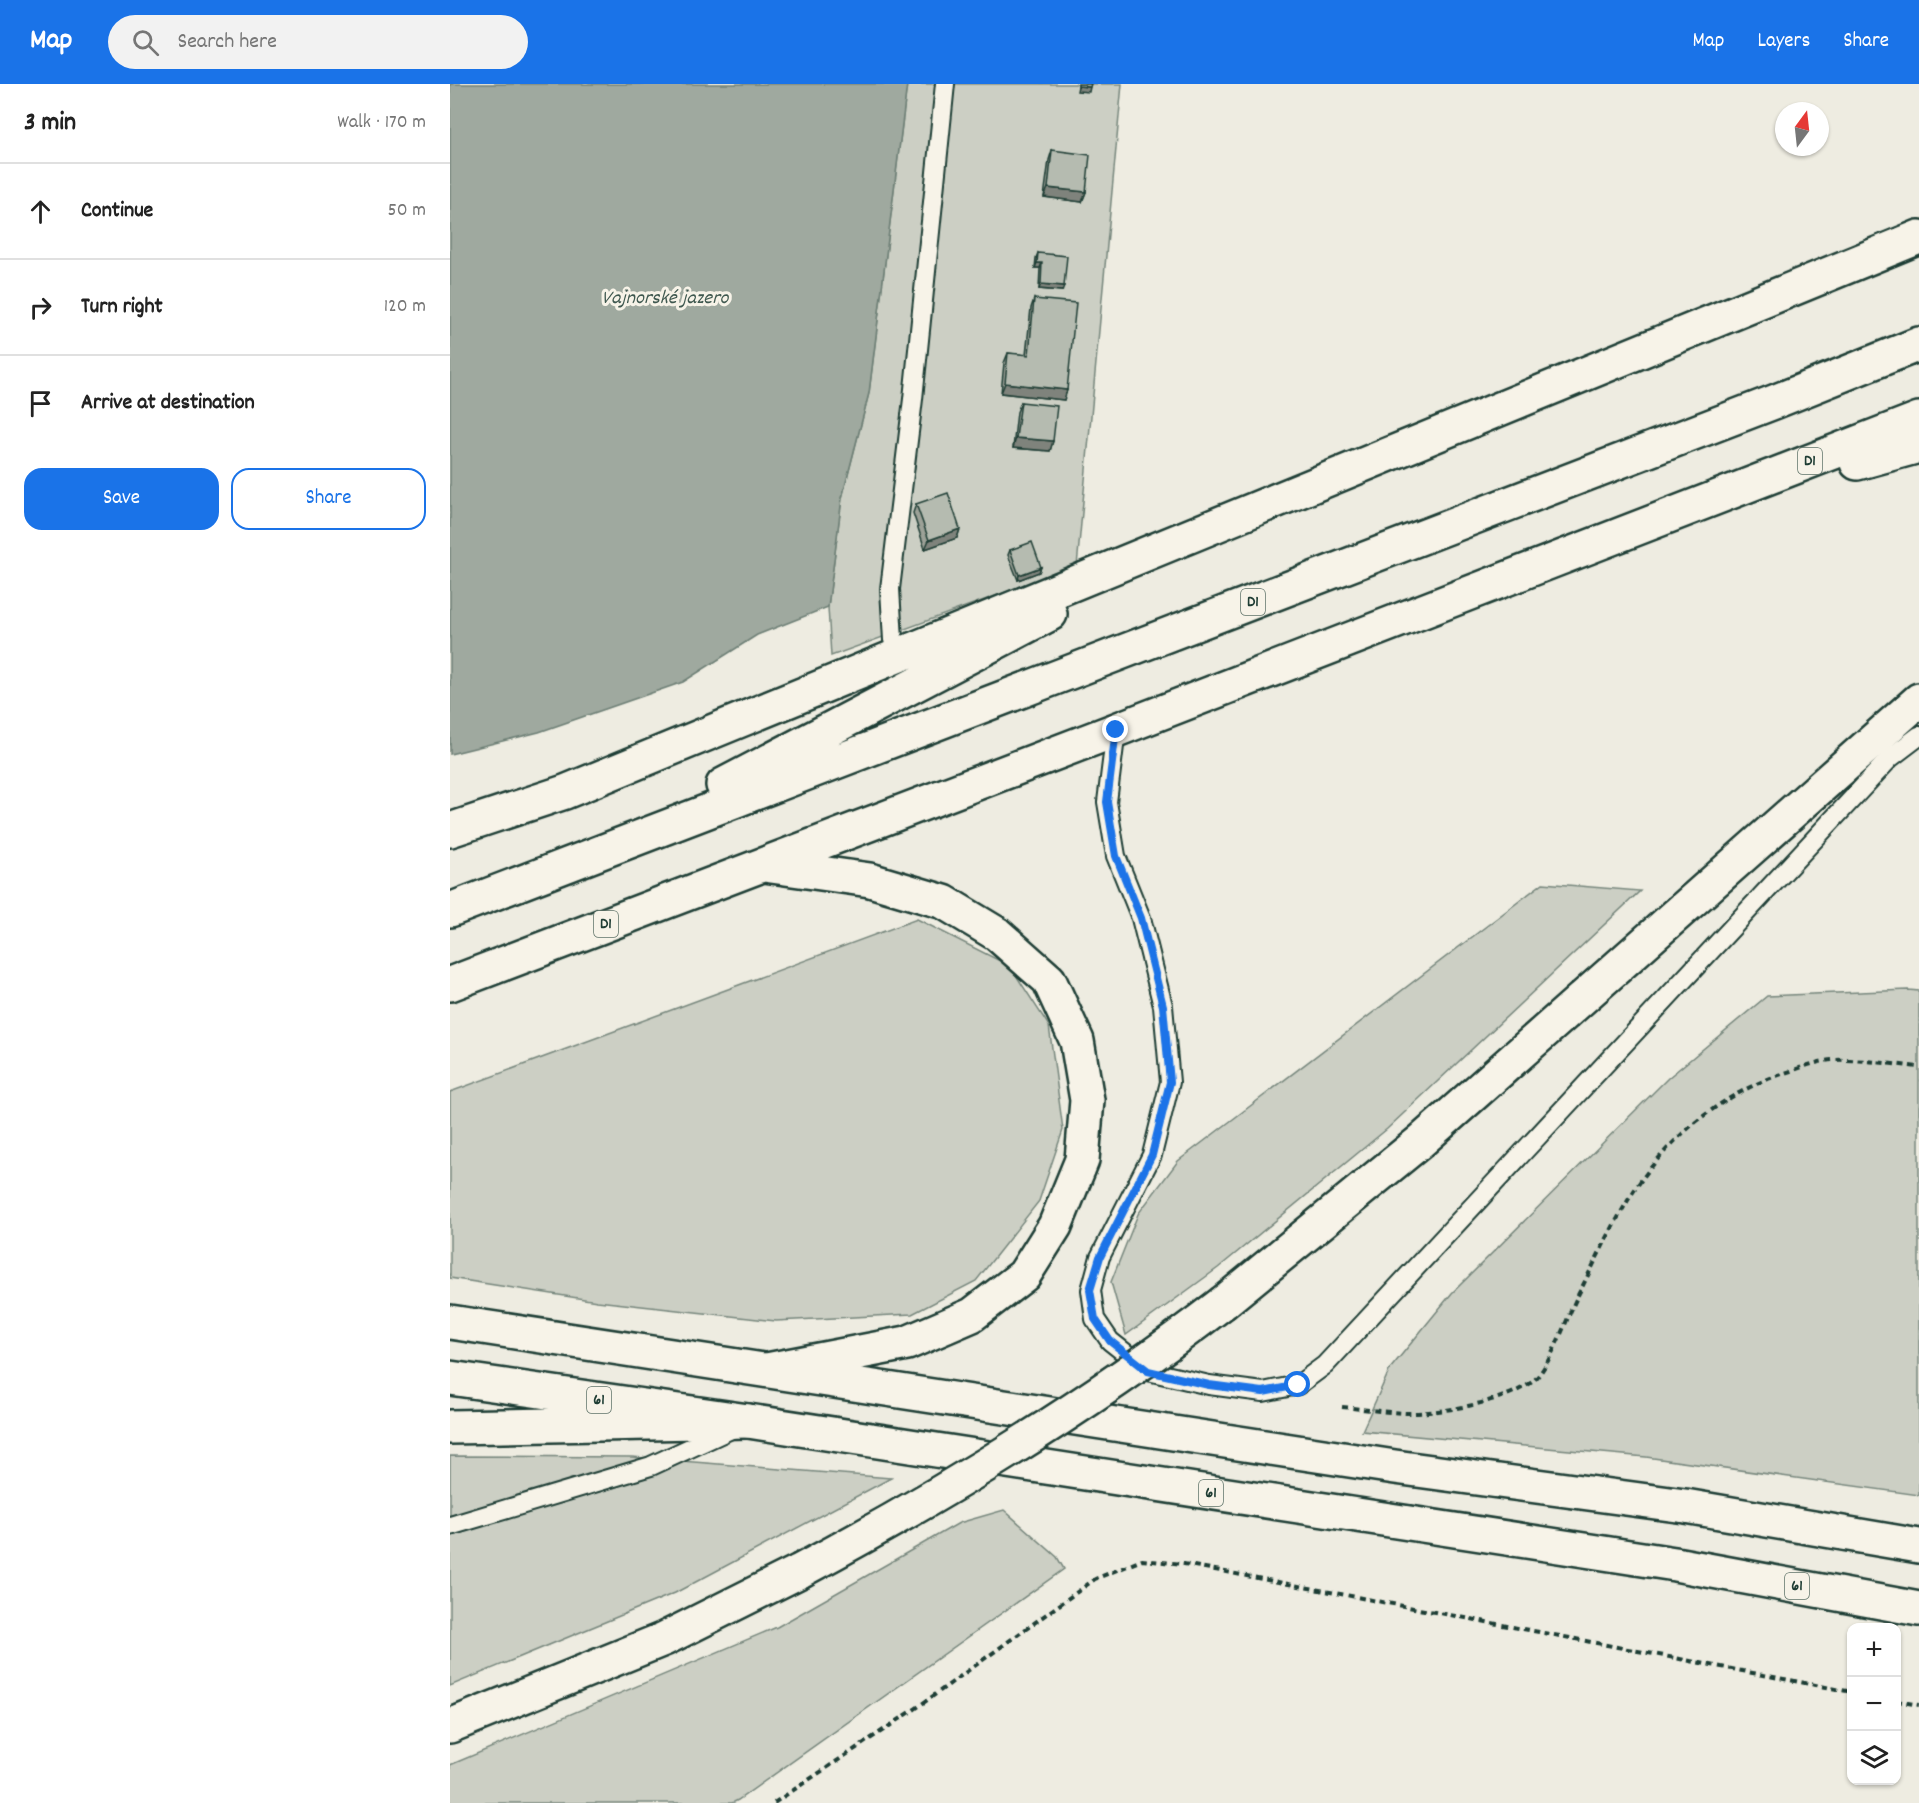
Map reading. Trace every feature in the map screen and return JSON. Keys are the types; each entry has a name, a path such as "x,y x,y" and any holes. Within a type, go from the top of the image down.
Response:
{"main road":[{"path":"450,830 565,792 1919,237"},
{"name":"D1","path":"450,910 1774,402 1919,344"},
{"name":"D1","path":"450,984 1116,730 1919,419"},
{"path":"1701,503 1919,446"},
{"path":"586,857 1231,520"},
{"path":"450,1726 664,1639 800,1571 887,1524 1023,1442 1132,1370 1224,1302 1421,1141 1919,700"},
{"path":"762,865 870,880 944,902 997,934 1049,980 1077,1041 1087,1100 1082,1160 1055,1226 1024,1275 972,1315 907,1343 767,1370"},
{"path":"450,1322 1395,1467 1685,1506 1919,1546"},
{"name":"61","path":"450,1378 748,1421 1675,1564 1919,1609"},
{"path":"450,1427 748,1421"}],"lane":[{"path":"893,640 890,589 913,399 945,84"},
{"path":"1863,749 1903,728 1919,726"},
{"path":"1116,730 1107,802 1116,856 1141,918 1163,1006 1170,1082 1152,1155 1100,1257 1090,1290 1095,1319 1110,1341 1148,1371 1209,1385 1263,1392 1298,1385 1325,1365 1890,758 1919,736"},
{"path":"450,1526 651,1466 748,1421"}],"path":[{"path":"1342,1407 1407,1413 1472,1406 1516,1392 1534,1381 1546,1363 1570,1311 1628,1201 1667,1148 1700,1119 1732,1096 1767,1079 1832,1060 1919,1067"},
{"path":"774,1803 915,1709 1095,1580 1142,1560 1184,1564 1847,1691"},
{"path":"1901,1702 1919,1705"}],"shaded area":[{"path":"907,84 1122,84 1077,566 831,656 828,607 842,498 869,393"},
{"path":"1543,883 1640,891 1387,1129 1218,1268 1126,1335 1111,1282 1138,1214 1178,1161"},
{"path":"917,919 1010,966 1049,1026 1063,1130 1039,1201 976,1281 912,1314 776,1321 597,1301 450,1278 450,1092"},
{"path":"1919,991 1919,1495 1646,1457 1362,1431 1390,1369 1452,1293 1668,1078 1767,996"},
{"path":"450,1456 632,1457 891,1478 675,1593 450,1686"},
{"path":"1004,1510 1057,1557 1064,1569 738,1800 732,1803 450,1803 450,1765 777,1627 959,1523"}],"water":[{"name":"Vajnorské jazero","path":"450,84 907,84 869,393 842,498 828,607 757,635 683,682 539,732 450,754"}],"building":[{"path":"1078,84 1091,84 1090,87 1078,86"},
{"path":"1052,150 1090,155 1086,192 1048,188"},
{"path":"1038,253 1067,256 1064,286 1041,284 1042,263 1037,263"},
{"path":"1034,299 1076,303 1067,390 1005,383 1008,353 1029,355"},
{"path":"1021,402 1057,406 1053,441 1016,438"},
{"path":"948,493 960,529 929,540 916,504"},
{"path":"1032,542 1041,567 1019,575 1010,550"}],"route":[{"path":"1116,730 1107,802 1116,856 1141,918 1163,1006 1170,1082 1152,1155 1100,1257 1090,1290 1095,1319 1110,1341 1148,1371 1209,1385 1263,1392 1298,1385"}]}
